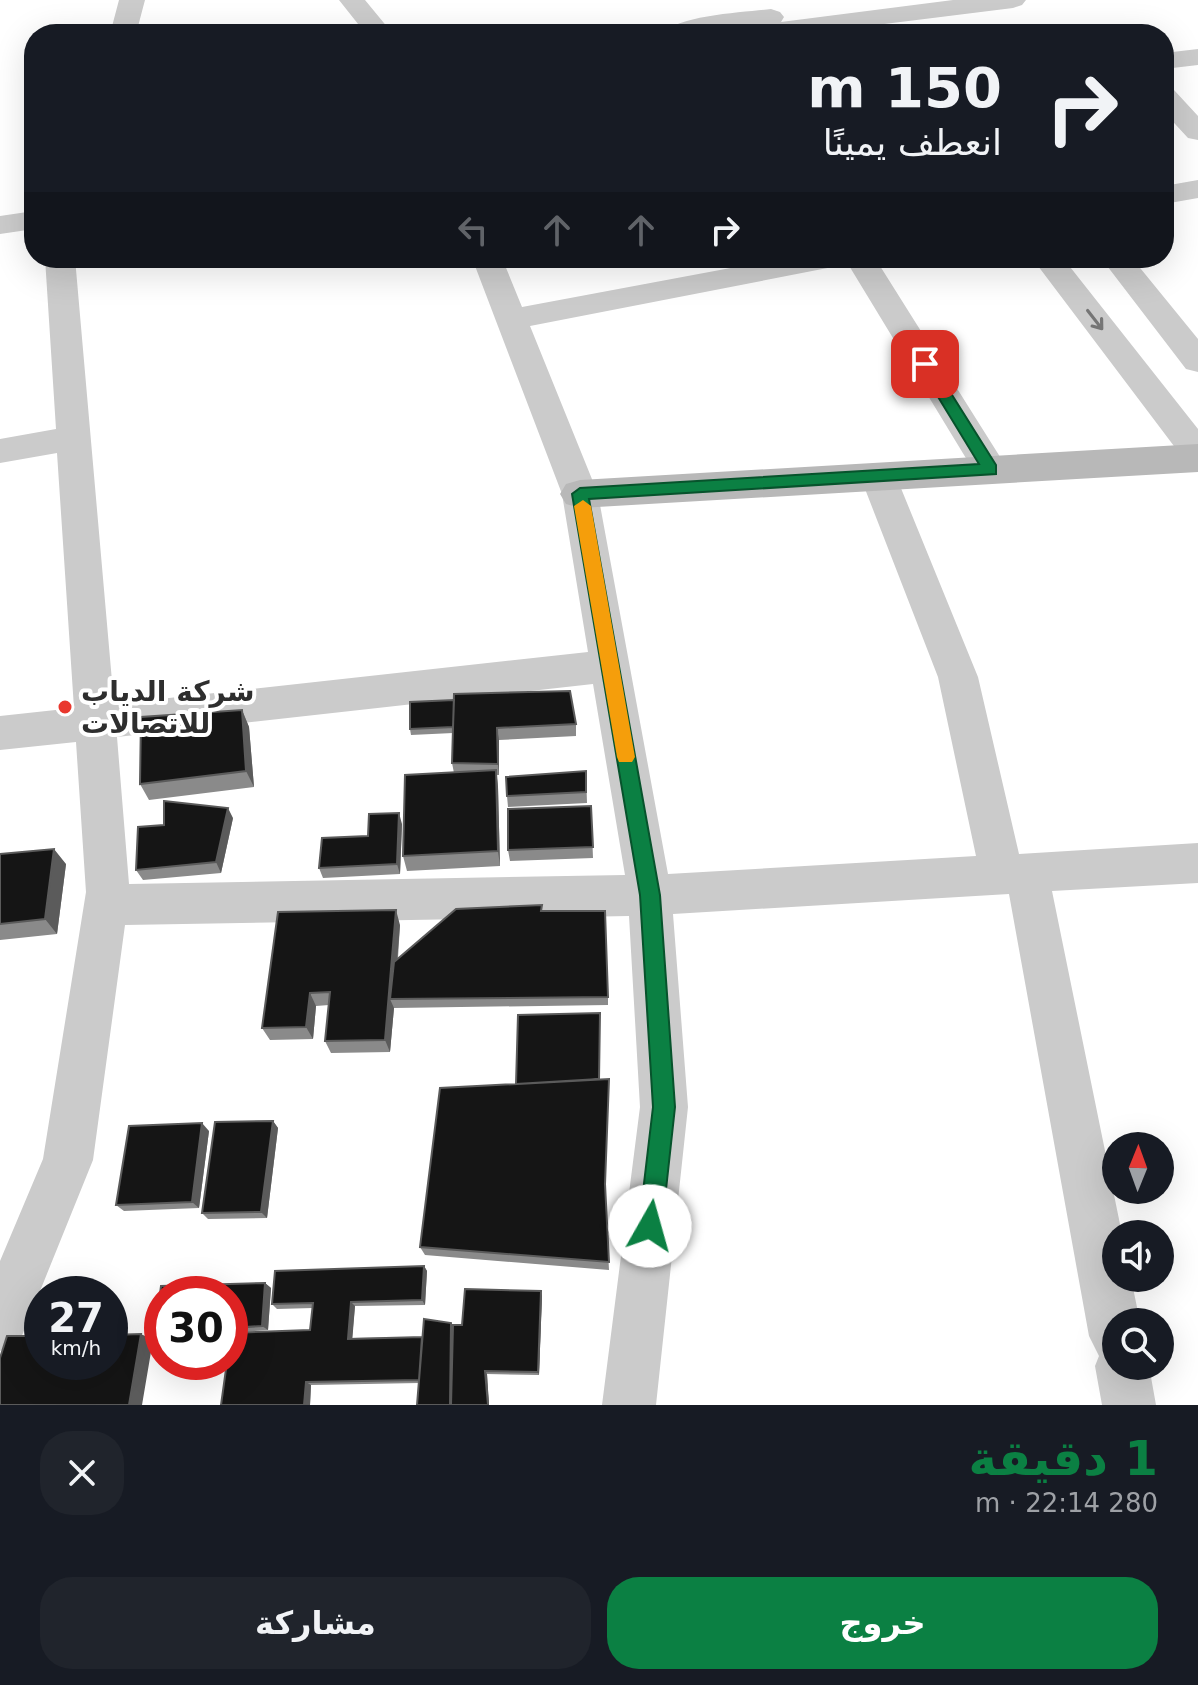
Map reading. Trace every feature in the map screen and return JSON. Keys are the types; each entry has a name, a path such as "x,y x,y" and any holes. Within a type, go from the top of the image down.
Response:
{"main road":[{"path":"580,494 1197,459"}],"street":[{"path":"126,24 132,0"},
{"path":"352,0 372,24"},
{"path":"705,24 898,0"},
{"path":"822,24 1013,0"},
{"path":"1174,60 1198,57"},
{"path":"1174,107 1198,132"},
{"path":"1174,193 1198,189"},
{"path":"0,225 24,221"},
{"path":"0,1324 68,1160 108,892 61,268"},
{"path":"491,268 580,494 650,895 664,1107 629,1405"},
{"path":"512,319 784,268"},
{"path":"866,268 990,469"},
{"path":"1054,268 1197,459"},
{"path":"1124,268 1198,361"},
{"path":"0,451 73,438"},
{"path":"878,476 958,677 1014,873 1110,1308"},
{"path":"0,733 610,666"},
{"path":"106,905 650,895 1198,863"},
{"path":"1125,1380 1129,1405"}],"building":[{"path":"570,691 576,724 497,728 498,764 452,763 454,694"},
{"path":"454,700 453,727 410,729 410,702"},
{"path":"242,710 246,771 140,784 141,717"},
{"path":"496,770 498,851 403,856 405,775"},
{"path":"586,771 586,792 507,796 506,777"},
{"path":"164,801 228,808 216,862 136,870 138,827 164,825"},
{"path":"591,806 593,847 508,850 508,809"},
{"path":"399,813 397,864 319,868 322,838 368,836 369,814"},
{"path":"54,849 45,919 0,924 0,854"},
{"path":"542,905 541,911 605,911 608,997 390,999 394,962 456,909"},
{"path":"396,910 385,1040 325,1041 330,992 310,993 306,1027 262,1028 278,912"},
{"path":"600,1013 599,1079 516,1084 518,1015"},
{"path":"609,1079 605,1184 609,1262 420,1247 440,1088"},
{"path":"273,1121 261,1212 202,1213 215,1122"},
{"path":"202,1123 192,1202 116,1205 129,1126"},
{"path":"424,1266 422,1300 351,1302 348,1339 422,1337 419,1380 306,1382 304,1405 221,1405 224,1380 248,1380 248,1332 310,1330 313,1303 272,1304 275,1271"},
{"path":"248,1283 265,1283 262,1326 248,1327"},
{"path":"465,1289 541,1291 538,1372 485,1371 488,1405 451,1405 453,1325 462,1325"},
{"path":"424,1319 451,1323 450,1405 417,1405"},
{"path":"128,1334 141,1334 129,1405 0,1405 0,1358 7,1336 24,1336 24,1380 128,1380"}],"slow traffic":[{"path":"583,506 626,757"}],"place":[{"name":"شركة الدياب للاتصالات","path":"65,707"}],"route":[{"path":"650,1226 664,1107 650,895 580,494 990,469 925,364"}]}
